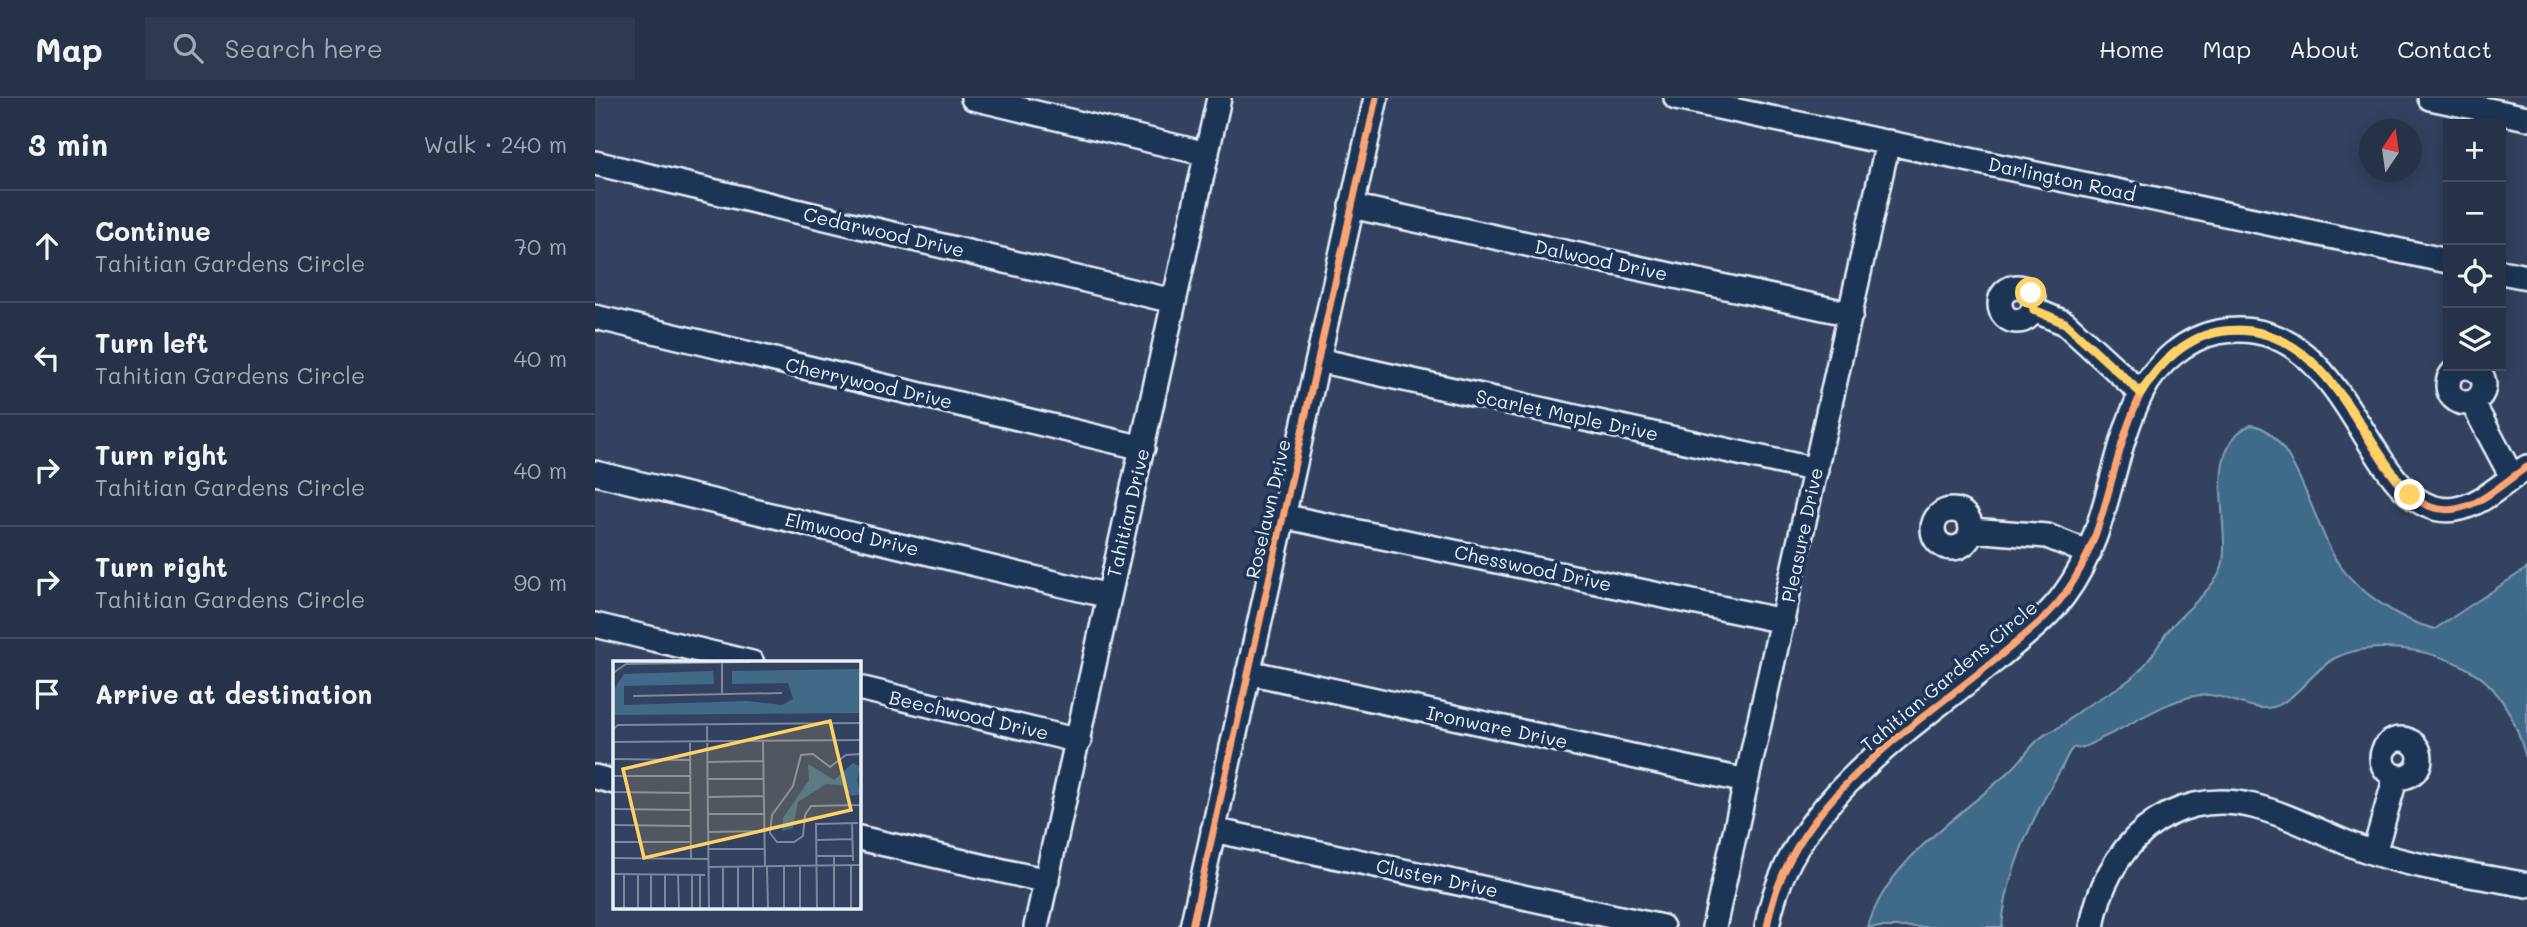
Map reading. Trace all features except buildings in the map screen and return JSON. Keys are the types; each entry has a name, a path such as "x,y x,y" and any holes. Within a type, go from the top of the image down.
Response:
{"street":[{"path":"973,98 1207,154"},
{"name":"Tahitian Drive","path":"1036,927 1219,98"},
{"name":"Roselawn Drive","path":"1192,927 1376,98"},
{"name":"Darlington Road","path":"1676,98 2443,260"},
{"path":"2430,98 2527,118"},
{"name":"Pleasure Drive","path":"1714,927 1888,142"},
{"name":"Cedarwood Drive","path":"595,163 1173,301"},
{"name":"Dalwood Drive","path":"1351,206 1851,314"},
{"path":"2506,273 2527,277"},
{"path":"2034,310 2065,323 2141,393"},
{"name":"Cherrywood Drive","path":"595,317 1143,448"},
{"name":"Tahitian Gardens Circle","path":"1767,927 1783,874 1819,814 1881,752 2052,609 2065,594 2089,552 2141,393 2161,365 2198,339 2229,331 2261,333 2303,353 2325,373 2395,479 2420,502 2442,509 2467,506 2519,472 2473,402"},
{"name":"Scarlet Maple Drive","path":"1318,360 1816,470"},
{"name":"Elmwood Drive","path":"595,473 1109,596"},
{"name":"Chesswood Drive","path":"1282,516 1783,621"},
{"path":"1971,530 2047,536 2089,552"},
{"path":"595,625 744,661"},
{"name":"Ironware Drive","path":"1248,672 1747,781"},
{"name":"Beechwood Drive","path":"861,688 1079,741"},
{"path":"2374,853 2396,776"},
{"path":"595,777 613,782"},
{"path":"2092,927 2101,889 2111,867 2144,830 2184,808 2215,804 2250,805 2374,853 2527,885"},
{"name":"Cluster Drive","path":"1213,830 1662,927"},
{"path":"861,838 1047,881"}],"water":[{"path":"2251,425 2266,430 2291,461 2338,563 2369,595 2408,619 2435,629 2527,568 2527,761 2510,714 2493,689 2479,676 2461,665 2419,651 2373,648 2353,651 2327,663 2289,699 2273,707 2257,707 2211,695 2188,697 2164,706 2086,746 2074,747 2041,806 2015,865 2002,927 1868,927 1878,903 1909,859 2012,769 2039,739 2132,678 2147,662 2171,627 2214,582 2222,567 2224,551 2221,490 2226,451 2236,436"}],"cycle path":[{"path":"1192,927 1376,98"},
{"path":"1767,927 1779,883 1799,844 1825,808 1855,775 1889,744 1995,660 2049,613 2064,595 2091,546 2122,442 2142,392 2164,362 2184,346 2218,332 2264,333 2300,351 2329,381 2400,484 2425,505 2456,509 2466,507 2484,498 2527,467"}],"route":[{"path":"2031,293 2034,310 2065,323 2141,393 2161,365 2208,334 2250,331 2285,342 2315,362 2325,373 2394,477 2410,495"}]}
